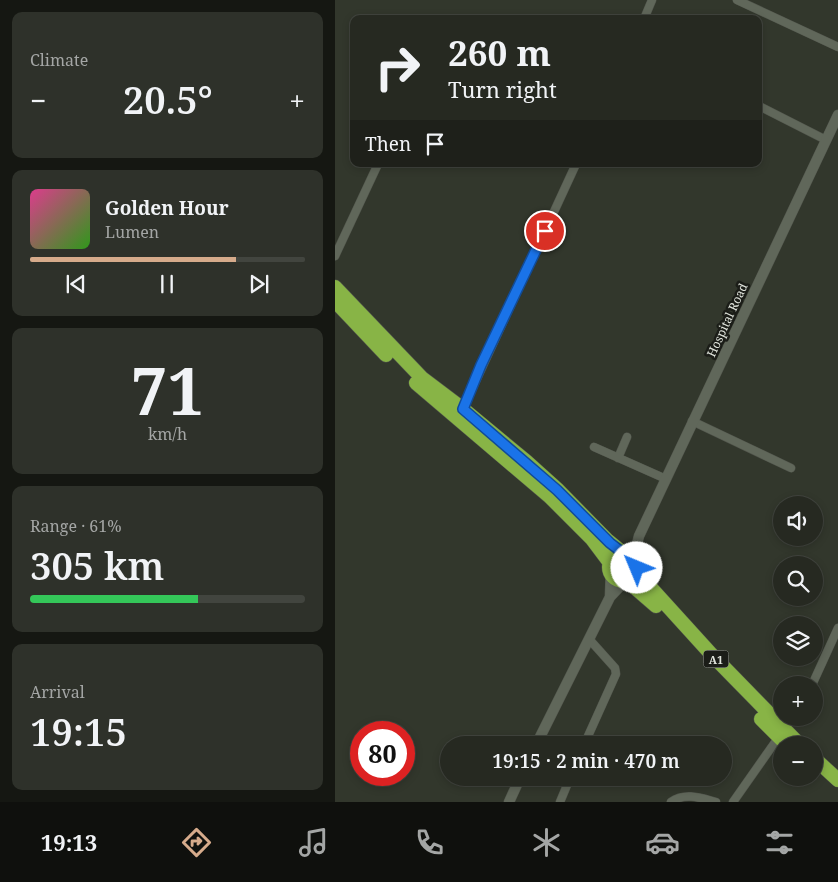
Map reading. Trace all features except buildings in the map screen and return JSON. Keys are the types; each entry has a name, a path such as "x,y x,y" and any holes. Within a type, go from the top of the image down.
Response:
{"highway":[{"path":"335,287 422,378 463,409 557,490 602,536 623,553 632,556 637,564 633,577 625,582 617,580 593,541 550,497 467,425 429,396 375,344 335,301"},
{"path":"610,568 614,556 623,553"},
{"name":"A1","path":"637,564 647,583 785,732"},
{"name":"A1","path":"625,582 639,590 785,732"},
{"path":"823,766 838,780"},
{"path":"823,778 838,791"}],"street":[{"path":"645,15 652,0"},
{"path":"737,0 838,47"},
{"path":"762,108 826,140"},
{"name":"Hospital Road","path":"639,536 838,115"},
{"path":"335,256 376,167"},
{"path":"463,409 575,167"},
{"path":"692,422 791,468"},
{"path":"618,458 627,438"},
{"path":"594,447 665,480"},
{"path":"623,553 639,536"},
{"path":"637,564 635,552 639,536"},
{"path":"610,568 610,597"},
{"path":"540,736 610,597 625,582"},
{"path":"816,676 838,628"},
{"path":"588,736 616,674 615,668 589,639"},
{"path":"735,801 785,732"},
{"path":"509,802 516,786"},
{"path":"560,802 567,786"},
{"path":"671,802 681,797 689,796 717,802"}],"route":[{"path":"545,231 481,365 463,409 527,462 610,543 623,553 635,558 637,568"}]}
